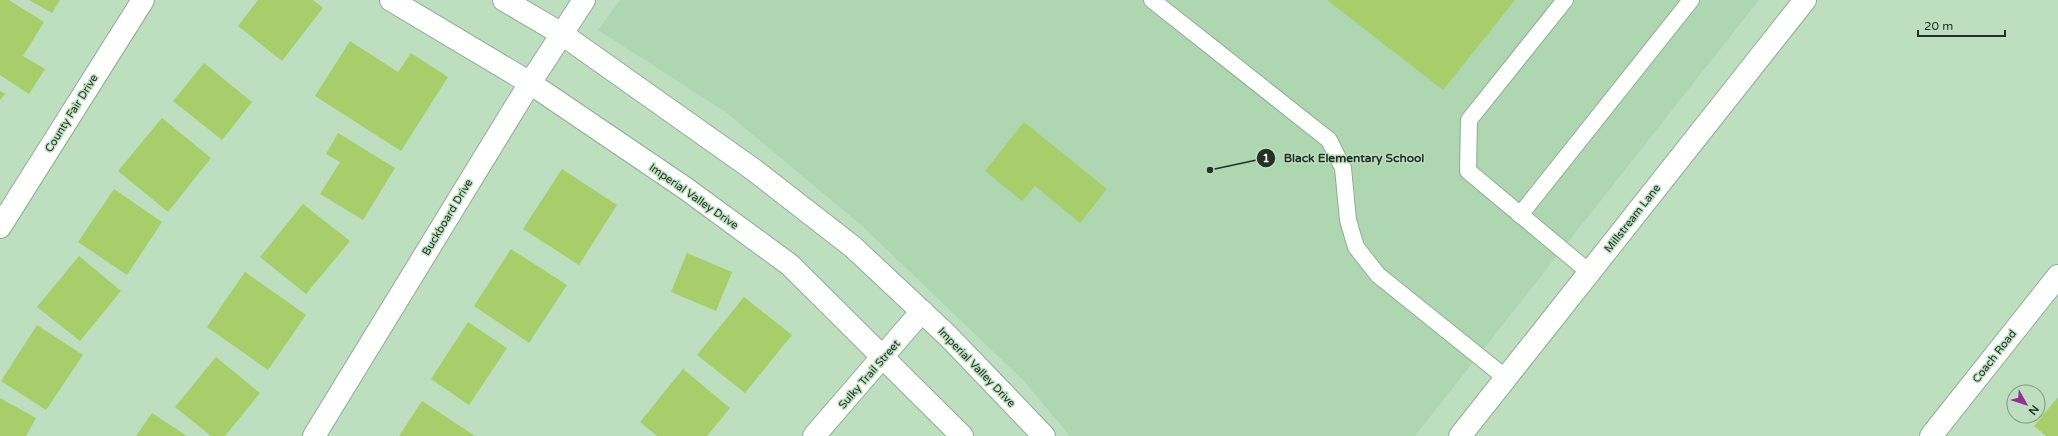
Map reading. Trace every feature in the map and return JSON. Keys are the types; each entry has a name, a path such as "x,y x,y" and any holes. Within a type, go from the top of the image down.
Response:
{"street":[{"name":"County Fair Drive","path":"0,227 143,0"},
{"name":"Imperial Valley Drive","path":"391,0 530,82 685,188 790,265 962,436"},
{"name":"Imperial Valley Drive","path":"504,0 562,34 754,170 853,247 948,336 1044,436"},
{"name":"Buckboard Drive","path":"314,436 530,82 584,0"},
{"name":"Millstream Lane","path":"1460,436 1805,0"},
{"name":"Coach Road","path":"1931,436 2058,276"},
{"name":"Sulky Trail Street","path":"814,436 922,312"}],"lane":[{"path":"1152,0 1329,140 1343,168 1348,220 1356,247 1378,275 1506,378"},
{"path":"1565,0 1470,120 1468,171 1589,272"},
{"path":"1520,215 1691,0"}],"shaded area":[{"path":"620,0 1759,0 1415,436 1070,436 1024,381 862,226 727,113 598,30"}],"building":[{"path":"0,0 9,0 44,22 23,56 45,69 29,94 0,75"},
{"path":"29,0 60,0 52,13"},
{"path":"258,0 313,0 323,8 282,61 238,26"},
{"path":"1327,0 1515,0 1443,90"},
{"path":"350,41 398,72 411,53 448,77 401,151 315,96"},
{"path":"204,63 252,102 222,140 173,101"},
{"path":"0,91 5,94 0,100"},
{"path":"162,118 211,158 168,212 118,171"},
{"path":"1024,122 1107,189 1080,223 1035,186 1022,201 985,171"},
{"path":"338,133 395,168 363,220 320,194 340,162 326,154"},
{"path":"562,169 617,205 579,265 523,229"},
{"path":"114,189 162,222 127,275 78,242"},
{"path":"303,204 350,241 306,294 260,257"},
{"path":"511,249 567,285 529,343 474,306"},
{"path":"687,253 732,272 716,311 671,292"},
{"path":"79,256 121,291 80,341 37,307"},
{"path":"245,272 306,315 268,370 207,327"},
{"path":"744,297 792,335 745,393 697,355"},
{"path":"468,322 507,348 469,405 431,379"},
{"path":"37,325 83,355 46,410 1,381"},
{"path":"216,357 260,393 225,436 211,436 175,407"},
{"path":"683,369 730,408 707,436 657,436 640,422"},
{"path":"2058,397 2058,436 2046,436 2034,426 2036,424 2046,424 2046,412"},
{"path":"0,398 36,418 26,436 0,436"},
{"path":"422,401 475,436 399,436"},
{"path":"152,413 187,436 136,436"}],"place":[{"name":"Black Elementary School","path":"1210,170"}]}
